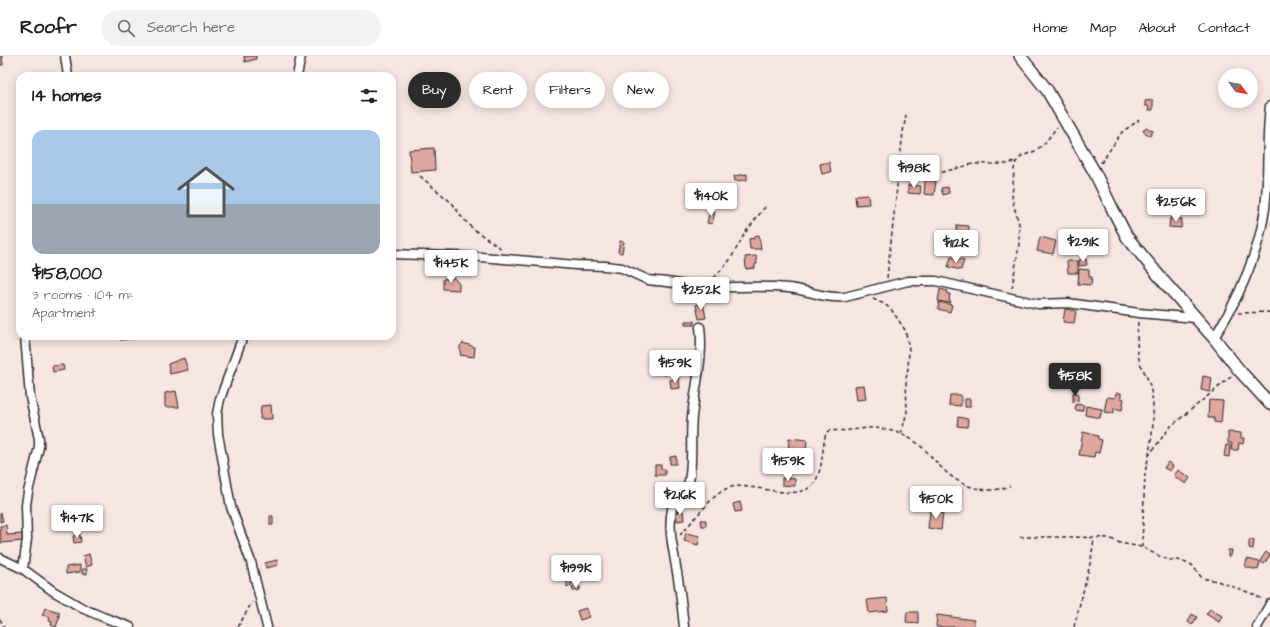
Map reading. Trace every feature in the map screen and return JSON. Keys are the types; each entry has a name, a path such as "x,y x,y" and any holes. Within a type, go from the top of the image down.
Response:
{"main road":[{"path":"1020,56 1047,90 1095,173 1127,237 1214,338 1239,370 1270,404"}],"street":[{"path":"65,56 67,72"},
{"path":"298,72 301,56"},
{"path":"1214,338 1230,314 1246,279 1259,240 1265,208 1270,106"},
{"path":"396,254 481,257 622,268 648,280 706,287 770,286 789,288 837,298 845,298 908,281 936,281 1038,304 1068,303 1139,313 1196,318"},
{"path":"684,627 670,529 672,507 674,502 682,496 689,482 692,416 702,342 700,327"},
{"path":"23,569 27,539 26,506 39,447 39,439 30,397 25,340"},
{"path":"242,340 220,399 217,414 218,434 231,507 251,562 267,627"},
{"path":"0,558 23,569 53,591 84,609 103,618 130,627"},
{"path":"1257,627 1267,603"}],"path":[{"path":"886,286 906,115"},
{"path":"1010,298 1019,244 1019,224 1012,199 1014,169 1016,162 1022,156 1035,151 1044,144 1064,119"},
{"path":"1095,173 1115,140 1122,132 1139,120"},
{"path":"935,174 973,164 1006,164 1016,162"},
{"path":"420,176 453,204 460,215 473,229 516,260"},
{"path":"706,287 727,264 745,233 765,207"},
{"path":"858,294 878,301 891,309 905,330 909,350 906,378 907,412 901,434"},
{"path":"1230,314 1270,312"},
{"path":"1139,313 1137,346 1141,363 1149,383 1153,417 1153,433 1145,472 1142,548"},
{"path":"1148,455 1170,427 1239,370"},
{"path":"672,544 720,491 730,487 746,486 772,491 794,492 806,490 817,478 828,431 868,428 888,430 901,434 921,445 945,471 963,484 978,489 992,490 1010,486"},
{"path":"1020,537 1109,538 1120,543 1142,548 1169,560 1178,560 1192,565 1202,578 1217,581 1253,594 1267,603"},
{"path":"1074,627 1091,560 1094,538"},
{"path":"238,627 259,590"},
{"path":"0,619 4,627"}],"building":[{"path":"0,56 2,56 3,65 0,65"},
{"path":"244,56 256,56 256,59 245,62"},
{"path":"1153,100 1153,110 1149,110 1148,106 1145,106 1145,101"},
{"path":"1146,127 1153,131 1150,136 1143,131"},
{"path":"434,148 435,170 411,172 409,150"},
{"path":"829,162 831,172 822,174 820,164"},
{"path":"747,174 747,180 735,181 734,176"},
{"path":"925,180 936,181 934,195 924,194"},
{"path":"908,185 921,186 920,194 908,193"},
{"path":"948,187 949,193 943,195 941,188"},
{"path":"868,195 869,204 856,205 855,196"},
{"path":"710,210 715,212 712,224 707,223"},
{"path":"1170,218 1182,219 1181,228 1169,227"},
{"path":"957,225 969,226 968,235 956,234"},
{"path":"759,235 761,249 750,249 749,239 755,238 755,236"},
{"path":"1040,237 1056,241 1053,254 1037,251"},
{"path":"953,240 966,242 964,251 951,250"},
{"path":"620,241 624,242 622,253 618,252"},
{"path":"756,256 757,264 755,264 755,268 746,269 745,257"},
{"path":"951,257 964,260 961,270 948,267"},
{"path":"1086,259 1087,265 1079,266 1079,260"},
{"path":"1067,261 1078,261 1078,273 1068,273"},
{"path":"1079,269 1089,270 1089,277 1092,277 1091,285 1078,284"},
{"path":"454,278 459,284 459,290 443,289 443,279"},
{"path":"940,289 948,291 947,294 950,294 950,303 938,301"},
{"path":"939,302 952,305 950,312 938,309"},
{"path":"703,303 706,318 699,319 696,305"},
{"path":"1065,309 1076,311 1074,323 1063,322"},
{"path":"685,321 694,321 694,325 685,325"},
{"path":"463,343 475,347 474,357 460,355 460,346"},
{"path":"184,358 188,370 170,374 168,364"},
{"path":"63,365 64,370 53,372 52,366"},
{"path":"687,365 695,367 694,370 687,369"},
{"path":"655,367 667,371 666,375 653,372"},
{"path":"1203,376 1212,378 1210,392 1201,390"},
{"path":"679,378 680,388 671,389 670,380"},
{"path":"864,385 866,399 857,400 855,386"},
{"path":"176,391 179,407 165,407 165,393"},
{"path":"1073,393 1078,393 1078,401 1073,402"},
{"path":"1116,393 1121,393 1121,398 1124,399 1122,410 1114,408 1114,413 1104,412 1107,397 1115,398"},
{"path":"950,395 961,395 961,406 949,405"},
{"path":"965,399 970,399 970,407 965,407"},
{"path":"1209,400 1223,401 1221,423 1214,422 1214,418 1208,418"},
{"path":"1076,404 1084,405 1082,411 1075,410"},
{"path":"271,405 272,419 260,419 261,406"},
{"path":"1086,406 1102,409 1100,418 1085,415"},
{"path":"958,417 968,419 967,427 957,426"},
{"path":"1083,432 1098,436 1098,439 1102,440 1099,453 1095,452 1094,457 1079,455"},
{"path":"1228,432 1241,433 1241,438 1244,438 1243,444 1239,443 1238,450 1231,450 1232,443 1228,443"},
{"path":"789,438 807,440 805,459 788,457"},
{"path":"1226,445 1230,445 1229,457 1224,456"},
{"path":"676,456 676,464 670,464 670,457"},
{"path":"1168,462 1173,466 1170,471 1164,468"},
{"path":"655,465 661,465 661,469 665,469 665,475 655,475"},
{"path":"783,465 789,465 789,472 783,471"},
{"path":"1178,470 1190,478 1186,484 1174,476"},
{"path":"782,478 795,479 795,486 782,485"},
{"path":"740,502 742,511 735,512 733,504"},
{"path":"683,511 684,520 677,521 676,512"},
{"path":"930,511 943,513 941,530 928,528"},
{"path":"1,513 3,521 0,522 0,514"},
{"path":"270,516 273,516 273,525 270,525"},
{"path":"701,520 706,520 706,526 702,526"},
{"path":"6,525 7,535 24,534 24,541 1,543 0,526"},
{"path":"686,533 700,536 698,545 684,541"},
{"path":"80,535 81,542 74,543 73,536"},
{"path":"1249,540 1254,540 1253,549 1249,548"},
{"path":"1228,550 1232,550 1231,556 1228,556"},
{"path":"1266,552 1270,555 1264,564 1260,561"},
{"path":"89,554 92,565 86,567 83,556"},
{"path":"1247,559 1260,562 1258,570 1245,567"},
{"path":"277,560 278,565 266,568 265,563"},
{"path":"80,565 80,572 66,574 66,567"},
{"path":"82,569 87,569 87,574 82,574"},
{"path":"573,576 579,576 579,584 573,584"},
{"path":"567,577 571,577 571,586 567,587"},
{"path":"572,587 580,587 580,590 573,591"},
{"path":"887,598 888,611 869,613 867,600"},
{"path":"45,608 60,612 56,627 51,625 52,622 49,621 50,617 42,615"},
{"path":"586,608 589,617 580,620 577,611"},
{"path":"1210,609 1222,616 1219,622 1206,614"},
{"path":"907,612 918,612 918,623 906,622"},
{"path":"1192,614 1197,617 1192,625 1188,622"},
{"path":"937,615 974,620 974,627 936,627"}]}
